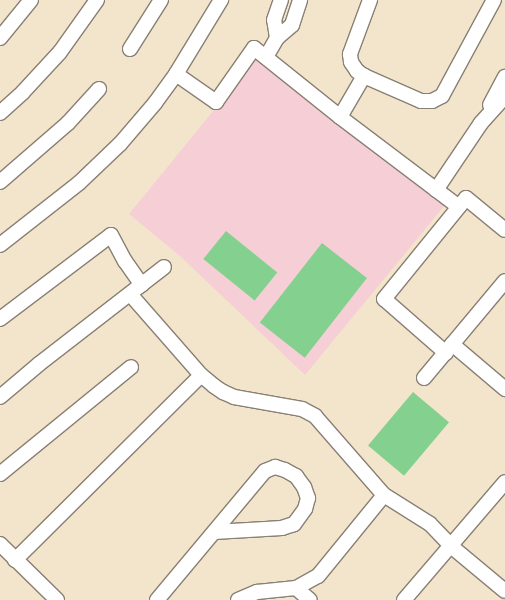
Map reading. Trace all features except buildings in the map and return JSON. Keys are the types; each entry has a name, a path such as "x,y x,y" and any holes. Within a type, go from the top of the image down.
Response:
{"street":[{"path":"0,38 31,0"},
{"path":"0,113 23,92 60,52 97,0"},
{"path":"130,49 160,0"},
{"path":"0,245 51,207 98,167 138,124 176,74 221,0"},
{"path":"277,38 274,20 281,0"},
{"path":"266,57 277,38 292,25 300,0"},
{"path":"370,0 350,54 351,62 356,71 364,76 421,101 432,101 442,96 494,0"},
{"path":"176,74 216,102 254,48 340,117 459,207"},
{"path":"340,117 364,76"},
{"path":"436,190 481,123 505,77"},
{"path":"0,182 68,123 98,89"},
{"path":"481,123 505,96"},
{"path":"505,230 466,198 384,299 505,389"},
{"path":"0,319 112,236 125,261 142,285"},
{"path":"0,397 39,364 164,267"},
{"path":"424,378 505,282"},
{"path":"130,294 201,375 223,392 234,397 302,409 314,416 384,495 430,524 451,546 505,591"},
{"path":"0,474 131,367"},
{"path":"15,560 201,375"},
{"path":"157,600 265,471 275,467 285,470 296,476 304,486 308,498 305,509 294,524 282,528 214,532"},
{"path":"404,600 505,482"},
{"path":"238,600 257,592 296,588 318,576 384,495"},
{"path":"0,544 57,600"},
{"path":"296,588 310,600"}],"shaded area":[{"path":"258,56 445,205 305,375 181,257 129,214"}],"green space":[{"path":"226,231 277,273 255,301 203,259"},
{"path":"322,243 367,278 305,358 260,323"},
{"path":"413,392 449,422 404,476 368,446"}]}
